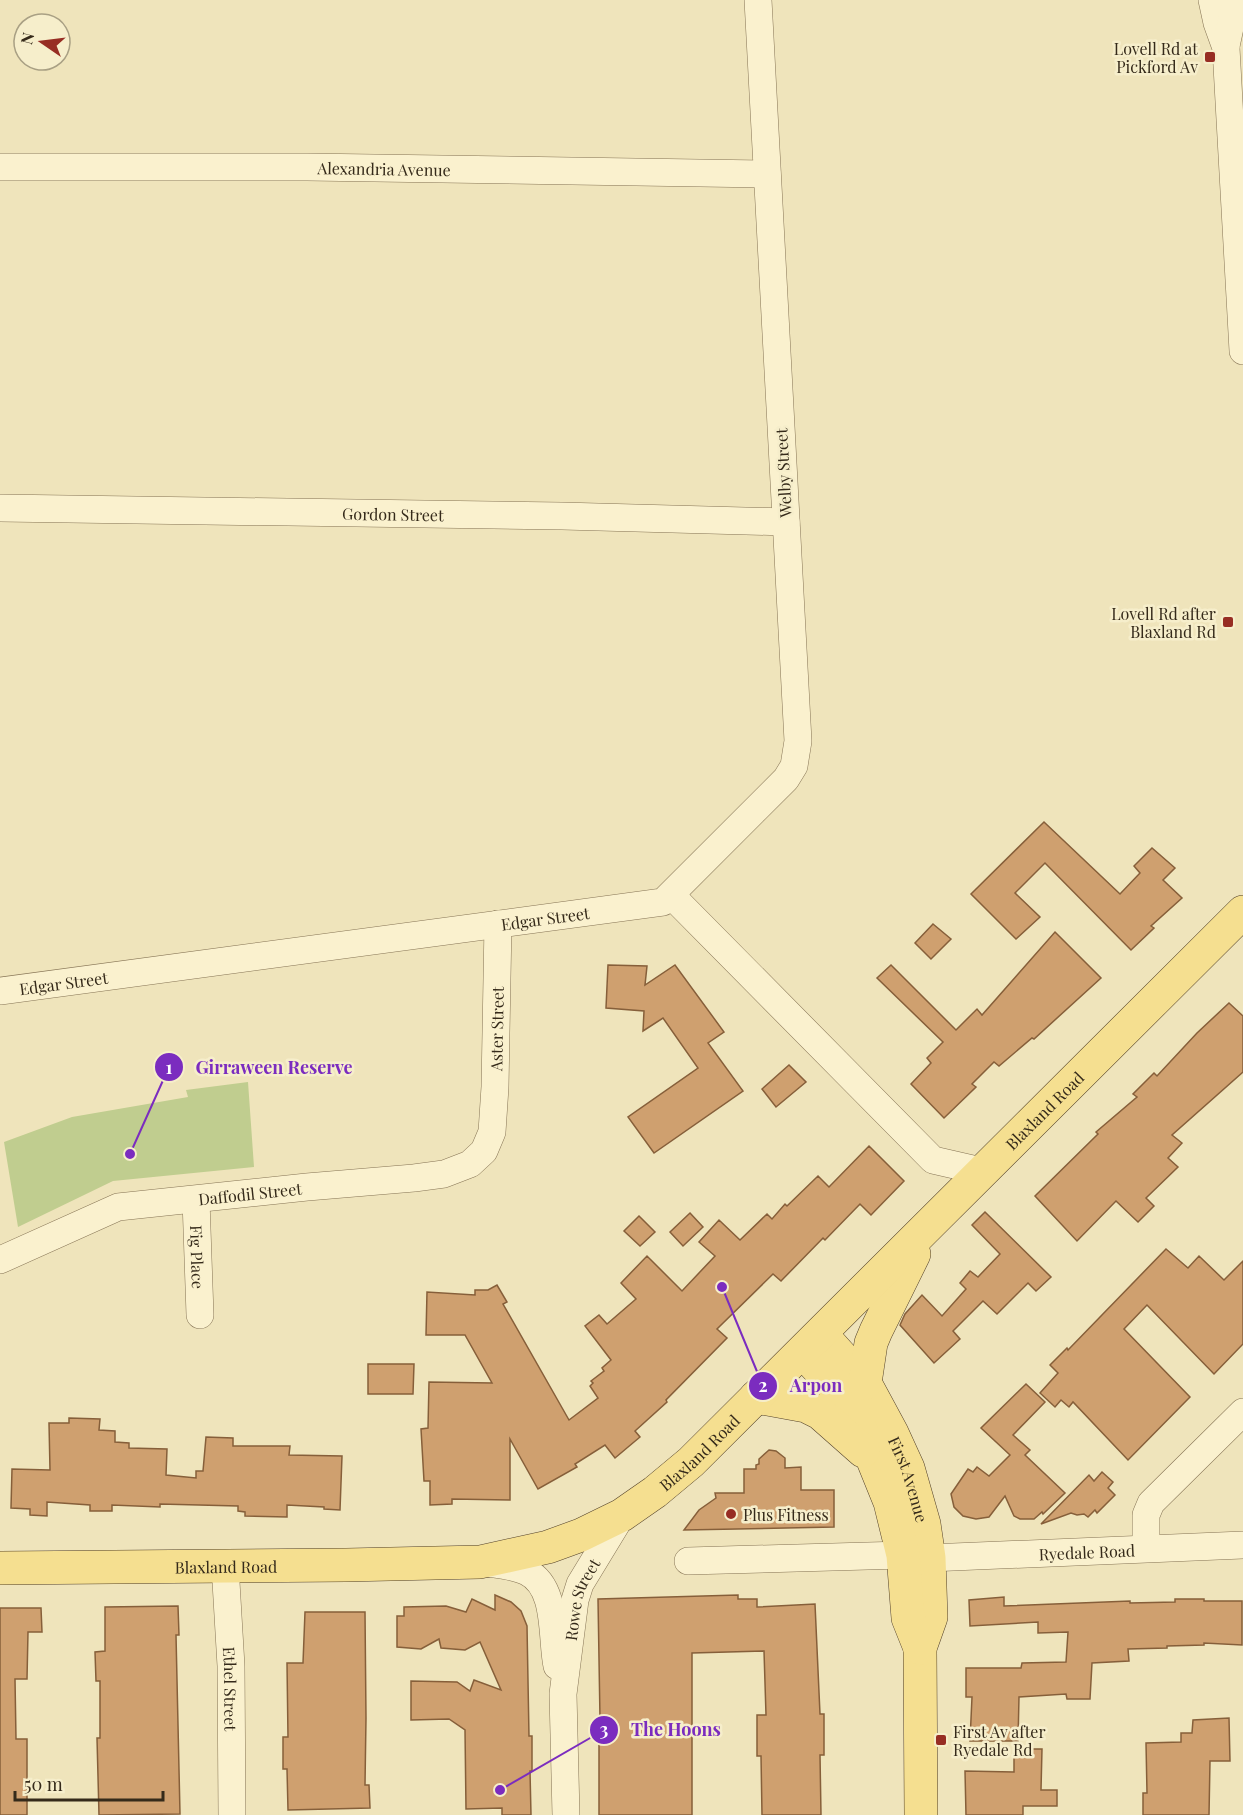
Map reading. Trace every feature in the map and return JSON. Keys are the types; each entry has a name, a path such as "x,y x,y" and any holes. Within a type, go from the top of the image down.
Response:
{"main road":[{"name":"Blaxland Road","path":"0,1568 480,1562 548,1547 581,1535 622,1515 656,1492 691,1462 1243,912"},
{"path":"865,1383 876,1331 932,1220"},
{"name":"First Avenue","path":"812,1343 865,1383 908,1468 924,1524 916,1557 908,1618 920,1648 921,1815"},
{"name":"First Avenue","path":"812,1343 856,1418 872,1461 916,1557"},
{"path":"756,1397 806,1406 820,1413 872,1461"}],"street":[{"name":"Welby Street","path":"672,896 786,778 794,766 798,741 758,0"},
{"path":"1212,0 1226,48"},
{"path":"1236,0 1226,48 1243,351"},
{"name":"Alexandria Avenue","path":"0,167 307,167 767,174"},
{"name":"Gordon Street","path":"0,508 562,516 786,522"},
{"path":"672,896 933,1160 981,1171"},
{"name":"Edgar Street","path":"0,991 663,902 672,896"},
{"name":"Aster Street","path":"492,1132 498,924"},
{"name":"Daffodil Street","path":"0,1260 118,1207 307,1186 444,1174 470,1164 484,1151 492,1132"},
{"name":"Fig Place","path":"196,1200 200,1316"},
{"path":"1146,1548 1146,1515 1151,1503 1243,1412"},
{"name":"Rowe Street","path":"566,1815 563,1694 575,1600 580,1584 622,1515"},
{"name":"Ryedale Road","path":"688,1561 916,1557 1243,1545"},
{"name":"Rowe Street","path":"480,1562 529,1573 540,1584 550,1602 555,1656 563,1694"},
{"name":"Ethel Street","path":"225,1565 225,1597 231,1666 232,1815"}],"green space":[{"path":"248,1082 254,1167 113,1181 18,1227 4,1142 72,1117 188,1097 186,1090"}],"building":[{"path":"1044,822 1120,894 1140,873 1134,866 1152,848 1175,868 1163,880 1182,898 1151,926 1154,928 1131,950 1045,863 1015,893 1040,917 1016,939 971,894"},
{"path":"933,924 951,939 931,959 915,943"},
{"path":"1055,932 1101,978 1034,1039 1032,1038 999,1066 994,1062 972,1084 976,1087 944,1118 911,1084 931,1063 927,1058 943,1042 877,978 891,965 956,1030 977,1009 982,1015"},
{"path":"608,965 647,966 645,985 675,965 724,1032 708,1043 743,1091 654,1153 628,1117 698,1068 663,1018 643,1031 644,1011 606,1008"},
{"path":"1229,1003 1243,1016 1243,1072 1172,1135 1182,1143 1168,1158 1178,1167 1146,1198 1154,1206 1138,1222 1116,1201 1077,1241 1035,1196 1098,1134 1096,1132 1137,1097 1133,1094 1154,1073 1157,1076"},
{"path":"789,1065 806,1082 776,1107 762,1089"},
{"path":"869,1146 904,1181 871,1215 860,1204 781,1281 773,1274 717,1329 727,1338 666,1400 667,1402 635,1431 640,1437 615,1458 605,1445 575,1464 577,1467 538,1489 510,1439 510,1500 452,1499 452,1504 430,1505 430,1481 424,1481 421,1429 428,1428 429,1382 492,1383 465,1335 426,1335 427,1292 475,1295 475,1290 488,1290 497,1285 507,1302 503,1304 569,1420 598,1398 590,1386 593,1383 591,1381 604,1371 602,1368 611,1360 585,1326 599,1315 607,1324 636,1299 621,1283 647,1256 682,1291 715,1256 699,1242 719,1220 740,1240 767,1214 772,1219 785,1204 787,1206 818,1176 829,1187"},
{"path":"985,1212 1051,1277 1036,1291 1028,1283 997,1314 983,1301 953,1331 960,1339 934,1363 900,1325 905,1314 922,1295 942,1316 966,1289 960,1283 970,1271 978,1277 1000,1254 972,1225"},
{"path":"690,1213 703,1227 683,1246 670,1232"},
{"path":"639,1216 655,1232 640,1246 624,1231"},
{"path":"1166,1249 1188,1268 1199,1256 1224,1280 1243,1261 1243,1344 1214,1374 1147,1305 1124,1329 1190,1397 1128,1460 1073,1402 1069,1407 1061,1400 1055,1407 1040,1393 1058,1373 1050,1365 1067,1348 1068,1350"},
{"path":"368,1364 414,1364 413,1394 368,1394"},
{"path":"1026,1384 1045,1402 1013,1435 1030,1450 1025,1455 1065,1493 1043,1514 1042,1512 1034,1519 1020,1519 1014,1516 1005,1496 989,1517 976,1519 963,1516 954,1507 951,1494 968,1469 973,1472 977,1467 989,1476 1010,1455 981,1428"},
{"path":"69,1418 100,1419 99,1430 115,1431 115,1442 129,1443 129,1448 167,1449 166,1475 196,1478 196,1471 203,1471 206,1437 233,1438 233,1446 290,1446 289,1455 342,1456 340,1510 287,1505 287,1517 245,1516 245,1512 238,1511 238,1506 112,1505 112,1511 90,1511 90,1505 47,1502 47,1516 30,1515 30,1509 11,1508 12,1469 50,1470 49,1423 69,1423"},
{"path":"769,1450 776,1451 785,1458 785,1468 801,1467 801,1490 834,1490 834,1527 684,1530 699,1510 716,1498 715,1493 744,1493 744,1469 756,1469 759,1459"},
{"path":"1102,1472 1113,1482 1108,1488 1115,1495 1097,1513 1095,1510 1088,1517 1084,1514 1071,1513 1041,1524 1089,1475 1094,1481"},
{"path":"495,1595 511,1602 521,1611 527,1626 529,1736 532,1736 531,1815 502,1815 502,1808 466,1809 465,1730 449,1719 411,1720 411,1681 457,1682 470,1691 474,1680 501,1690 480,1642 465,1650 441,1648 439,1639 421,1649 397,1647 397,1616 404,1616 404,1607 446,1606 466,1612 472,1599 495,1610"},
{"path":"738,1595 738,1599 757,1599 757,1607 815,1604 820,1714 824,1714 824,1755 820,1755 821,1815 762,1815 761,1756 757,1756 757,1715 766,1715 764,1651 692,1653 692,1815 599,1815 598,1599"},
{"path":"1004,1597 1004,1606 1130,1601 1130,1603 1175,1602 1175,1599 1242,1601 1242,1645 1204,1643 1204,1645 1167,1646 1167,1648 1128,1649 1129,1661 1092,1663 1090,1699 1067,1699 1066,1694 1019,1697 1018,1741 970,1741 972,1697 966,1697 966,1668 1021,1668 1022,1663 1066,1662 1068,1632 1038,1633 1038,1622 970,1626 969,1600"},
{"path":"178,1606 179,1635 176,1635 180,1814 99,1815 97,1738 100,1738 100,1681 96,1681 95,1652 105,1651 105,1607"},
{"path":"0,1608 41,1608 42,1632 28,1632 27,1679 15,1679 16,1739 27,1739 27,1815 0,1815"},
{"path":"305,1612 365,1612 365,1785 369,1785 370,1808 288,1810 287,1769 283,1769 283,1737 288,1737 287,1663 303,1663"},
{"path":"1229,1718 1230,1761 1210,1761 1209,1815 1143,1815 1143,1793 1147,1793 1146,1743 1181,1742 1181,1733 1192,1733 1193,1720"},
{"path":"1014,1749 1042,1749 1041,1790 1057,1790 1057,1806 1023,1806 1023,1815 966,1815 965,1771 1014,1772"}],"place":[{"name":"Lovell Rd at Pickford Av","path":"1210,57"},
{"name":"Lovell Rd after Blaxland Rd","path":"1228,622"},
{"name":"Girraween Reserve","path":"130,1154"},
{"name":"Arpon","path":"722,1287"},
{"name":"Plus Fitness","path":"731,1514"},
{"name":"First Av after Ryedale Rd","path":"941,1740"},
{"name":"The Hoons","path":"500,1790"}]}
